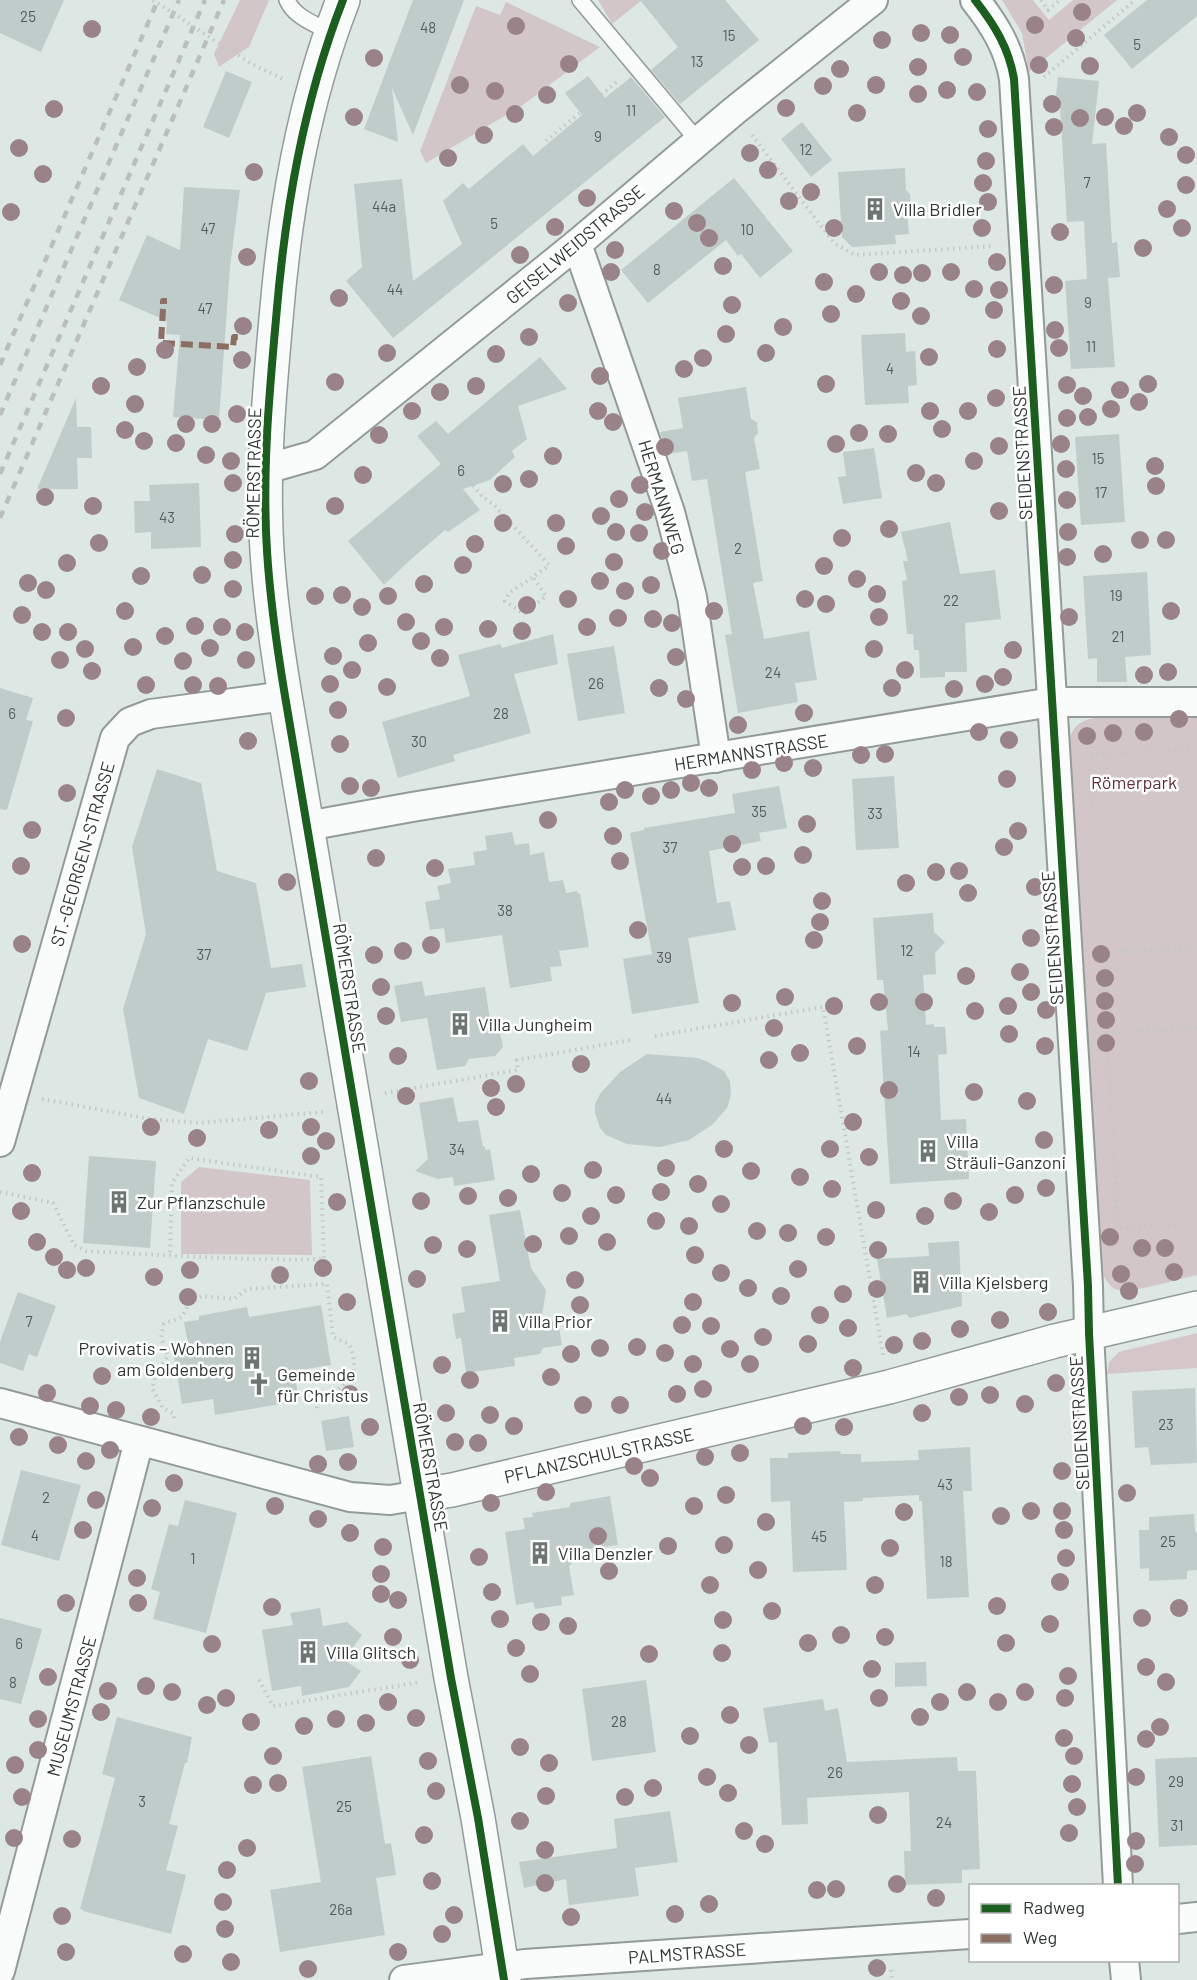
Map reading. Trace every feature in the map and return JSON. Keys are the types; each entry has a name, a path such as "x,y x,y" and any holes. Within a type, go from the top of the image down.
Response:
{"main road":[{"name":"RÖMERSTRASSE","path":"343,0 330,32 311,93 300,141 280,271 267,411 267,550 285,696 503,1973"},
{"name":"PFLANZSCHULSTRASSE","path":"420,1495 452,1490 889,1387 1089,1333 1197,1308"}],"street":[{"name":"GEISELWEIDSTRASSE","path":"266,469 315,455 577,244 734,111 873,0"},
{"name":"SEIDENSTRASSE","path":"975,0 988,16 1011,60 1016,101 1088,1286 1118,1884"},
{"name":"HERMANNWEG","path":"577,244 670,512 692,597 716,758"},
{"name":"ST.-GEORGEN-STRASSE","path":"0,1142 115,738 130,722 151,714 285,696"},
{"name":"HERMANNSTRASSE","path":"307,826 1052,702 1197,702"},
{"name":"PFLANZSCHULSTRASSE","path":"0,1403 350,1497 390,1500 420,1495"},
{"name":"MUSEUMSTRASSE","path":"0,1971 139,1441"},
{"path":"1179,1919 1197,1917"},
{"name":"PALMSTRASSE","path":"404,1980 969,1934"},
{"path":"1124,1962 1126,1980"}],"lane":[{"path":"287,0 292,10 298,15 330,32"},
{"path":"580,0 698,141"}],"path":[{"path":"153,0 254,65 286,80"},
{"path":"1041,0 1048,10 1060,0"},
{"path":"1016,101 1135,0"},
{"path":"546,141 636,66"},
{"path":"734,111 834,243 855,255 1024,244"},
{"path":"469,481 549,565 509,593 505,601 524,614 546,596 534,577"},
{"path":"1092,813 1089,755 1197,748"},
{"path":"1099,942 1100,953 1197,948"},
{"path":"655,1036 823,1007 883,1357"},
{"path":"1197,1028 1107,1033 1118,1228 1197,1223"},
{"path":"375,1094 518,1070 517,1060 631,1040"},
{"path":"14,1094 150,1119 199,1123 331,1111"},
{"path":"0,1191 53,1203 74,1245 86,1251 170,1256 271,1260 324,1259 321,1176 189,1158 172,1183 170,1256"},
{"path":"166,1448 174,1414 163,1408 152,1388 156,1374 168,1356 161,1337 164,1324 182,1317 189,1304 202,1296 234,1299 247,1289 327,1284 333,1337 349,1344 355,1358 354,1373 345,1384 318,1403 316,1412"},
{"path":"260,1680 273,1706 451,1678"}],"green space":[{"path":"240,0 269,0 249,47 219,67 214,54"},
{"path":"598,0 642,0 612,24"},
{"path":"1002,0 1033,0 1049,20 1073,0 1117,0 1029,72 1022,33"},
{"path":"506,2 600,47 523,105 426,163 420,151 476,6 500,15"},
{"name":"Römerpark","path":"1093,718 1197,718 1197,1275 1124,1291 1112,1287 1101,1269 1069,741 1077,726"},
{"path":"199,1167 310,1180 312,1255 181,1254 181,1182"}],"shaded area":[{"path":"1197,1333 1197,1368 1107,1374 1109,1362 1119,1352"}],"building":[{"path":"0,0 64,0 41,52 0,33"},
{"path":"413,0 464,0 413,135 392,88 398,142 364,129"},
{"path":"640,0 725,0 759,40 680,104 651,70 678,47"},
{"path":"1147,0 1197,0 1197,16 1132,69 1104,35"},
{"path":"226,71 252,82 229,138 203,127"},
{"path":"588,76 605,98 631,77 665,117 393,338 346,281 362,267 354,184 402,179 413,281 462,244 443,201 463,183 469,189 523,144 533,156 582,115 565,93"},
{"path":"1058,77 1099,81 1092,144 1106,143 1112,243 1117,242 1120,277 1108,278 1115,367 1071,369 1065,281 1087,279 1084,221 1067,222 1060,107 1055,106"},
{"path":"802,122 832,160 811,177 781,139"},
{"name":"Villa Bridler","path":"905,168 906,190 910,194 911,207 907,212 909,234 895,235 896,244 852,247 842,237 838,172"},
{"path":"734,178 793,251 760,278 741,254 738,256 726,240 648,303 621,270"},
{"path":"184,187 240,190 230,267 219,420 173,417 180,335 166,334 167,321 119,300 147,235 180,250"},
{"path":"905,333 906,352 915,351 917,385 908,386 909,403 865,405 861,335"},
{"path":"540,357 567,389 518,406 527,439 512,451 515,457 490,480 463,489 480,510 448,532 445,530 384,585 348,541 441,464 417,436 436,421 448,434"},
{"path":"746,387 751,419 757,422 758,433 754,438 760,469 745,472 763,581 753,583 764,639 809,631 817,680 795,683 798,702 738,713 725,635 732,634 707,479 692,481 687,451 667,454 660,432 683,428 678,398"},
{"path":"76,398 77,427 91,427 92,458 77,458 78,489 37,489"},
{"path":"1119,434 1125,522 1081,525 1075,437"},
{"path":"874,448 882,498 843,504 838,477 846,476 843,452"},
{"path":"199,483 201,547 151,549 151,532 135,533 134,501 150,501 149,485"},
{"path":"950,522 960,574 995,570 1001,619 965,623 967,672 945,672 945,677 920,678 919,650 914,650 913,634 907,634 902,581 907,580 903,561 908,561 901,532"},
{"path":"1147,572 1151,655 1125,657 1127,682 1097,682 1097,658 1088,659 1083,576"},
{"path":"553,634 558,664 514,674 531,733 453,755 455,761 398,778 382,722 470,696 458,655 500,644 502,648"},
{"path":"614,646 625,713 578,721 567,654"},
{"path":"0,688 33,698 26,720 33,721 7,810 0,809"},
{"path":"157,769 201,783 217,871 256,883 271,968 302,964 306,987 266,993 247,1051 208,1039 184,1114 139,1098 123,1009 146,934 132,847"},
{"path":"894,776 899,848 856,850 852,779"},
{"path":"779,786 787,828 759,833 761,841 709,851 717,903 730,901 736,930 688,938 699,1003 632,1014 623,959 652,954 630,833 644,830 644,828 735,813 732,794"},
{"path":"512,832 515,845 529,843 530,855 544,852 549,882 563,880 566,893 577,891 578,894 580,893 589,947 559,951 562,966 550,967 552,981 510,988 502,935 446,943 444,928 430,930 425,902 440,899 437,886 451,883 448,869 475,865 473,852 487,850 485,836"},
{"path":"933,913 934,932 945,942 935,953 936,974 923,975 926,1025 934,1024 934,1027 945,1027 947,1054 938,1055 941,1120 966,1119 969,1179 890,1184 880,1031 888,1030 883,980 877,980 873,918"},
{"name":"Villa Jungheim","path":"422,981 425,996 485,987 491,1026 500,1032 503,1047 495,1056 469,1059 465,1066 437,1070 427,1018 401,1022 394,986"},
{"path":"647,1054 698,1058 724,1071 730,1081 731,1095 727,1108 712,1125 689,1140 660,1147 627,1144 606,1135 600,1128 595,1113 595,1104 600,1094 620,1072"},
{"path":"453,1097 458,1122 478,1120 483,1147 485,1146 485,1150 490,1149 495,1180 454,1186 453,1177 438,1179 415,1171 428,1159 419,1103"},
{"name":"Zur Pflanzschule","path":"89,1156 156,1161 150,1248 83,1243"},
{"name":"Villa Prior","path":"520,1210 531,1268 546,1290 541,1323 558,1320 562,1345 543,1348 540,1354 514,1358 515,1366 466,1373 461,1338 456,1339 452,1314 465,1312 461,1287 500,1281 489,1215"},
{"name":"Villa Kjelsberg","path":"959,1241 962,1306 910,1318 906,1314 887,1318 877,1259 929,1256 928,1243"},
{"path":"18,1292 56,1306 37,1357 29,1354 23,1371 0,1363 0,1342"},
{"name":"Provivatis – Wohnen am Goldenberg","path":"321,1305 331,1365 294,1371 299,1401 215,1415 213,1399 182,1404 173,1351 189,1349 184,1322 199,1320 199,1316 247,1307 249,1317"},
{"path":"1195,1388 1197,1463 1151,1465 1148,1447 1135,1448 1132,1391"},
{"path":"349,1416 354,1447 326,1451 321,1421"},
{"path":"970,1447 972,1491 963,1491 969,1597 927,1599 922,1501 919,1501 919,1495 863,1498 863,1501 844,1502 847,1570 793,1572 790,1501 771,1502 770,1458 788,1458 788,1453 840,1451 841,1454 861,1454 861,1462 919,1460 918,1450"},
{"path":"21,1470 81,1485 59,1561 1,1545"},
{"name":"Villa Denzler","path":"610,1496 618,1545 582,1550 569,1567 574,1595 561,1597 562,1605 535,1609 533,1602 516,1605 505,1532 525,1529 523,1518 533,1517 532,1513 570,1507 570,1503"},
{"path":"185,1500 237,1513 206,1633 153,1619 160,1592 151,1589 169,1524 178,1526"},
{"path":"1194,1514 1197,1533 1197,1570 1187,1571 1187,1579 1149,1581 1149,1568 1140,1569 1139,1530 1149,1530 1149,1517"},
{"name":"Villa Glitsch","path":"320,1608 323,1626 347,1622 362,1635 344,1660 361,1671 349,1687 302,1696 301,1686 272,1691 262,1630 293,1625 290,1613"},
{"path":"0,1618 42,1629 21,1704 0,1699"},
{"path":"926,1662 927,1686 895,1687 895,1663"},
{"path":"646,1680 656,1752 592,1761 582,1689"},
{"path":"823,1699 825,1711 838,1708 847,1762 957,1757 958,1771 976,1771 980,1869 962,1870 962,1883 905,1885 904,1851 911,1851 909,1792 807,1798 808,1824 782,1825 777,1742 769,1743 763,1708"},
{"path":"117,1717 192,1737 187,1763 185,1763 169,1824 178,1826 166,1870 186,1875 171,1934 80,1909 115,1778 102,1774"},
{"path":"371,1756 385,1844 391,1843 396,1875 376,1878 385,1935 280,1952 270,1890 321,1882 302,1767"},
{"path":"1197,1757 1197,1845 1159,1847 1155,1759"},
{"path":"670,1811 678,1862 635,1868 639,1896 569,1905 566,1879 524,1888 519,1862 617,1848 614,1819"}],"railway":[{"path":"0,365 158,0"},
{"path":"0,415 179,0"},
{"path":"0,474 205,0"},
{"path":"0,518 224,0"}],"marked path":[{"path":"163,304 163,301 167,301"},
{"path":"163,309 161,343 233,347 234,337 238,337"}],"cycle path":[{"path":"343,0 329,39 307,117 285,238 273,348 267,435 265,493 268,569 285,696 504,1980"},
{"path":"975,0 1000,37 1014,79 1088,1286 1118,1884"}],"place":[{"name":"Villa Bridler","path":"875,209"},
{"name":"Villa Jungheim","path":"460,1024"},
{"name":"Villa Sträuli-Ganzoni","path":"928,1151"},
{"name":"Zur Pflanzschule","path":"119,1202"},
{"name":"Villa Kjelsberg","path":"921,1282"},
{"name":"Villa Prior","path":"500,1321"},
{"name":"Provivatis – Wohnen am Goldenberg","path":"252,1358"},
{"name":"Gemeinde für Christus","path":"259,1384"},
{"name":"Villa Denzler","path":"540,1553"},
{"name":"Villa Glitsch","path":"308,1652"}]}
